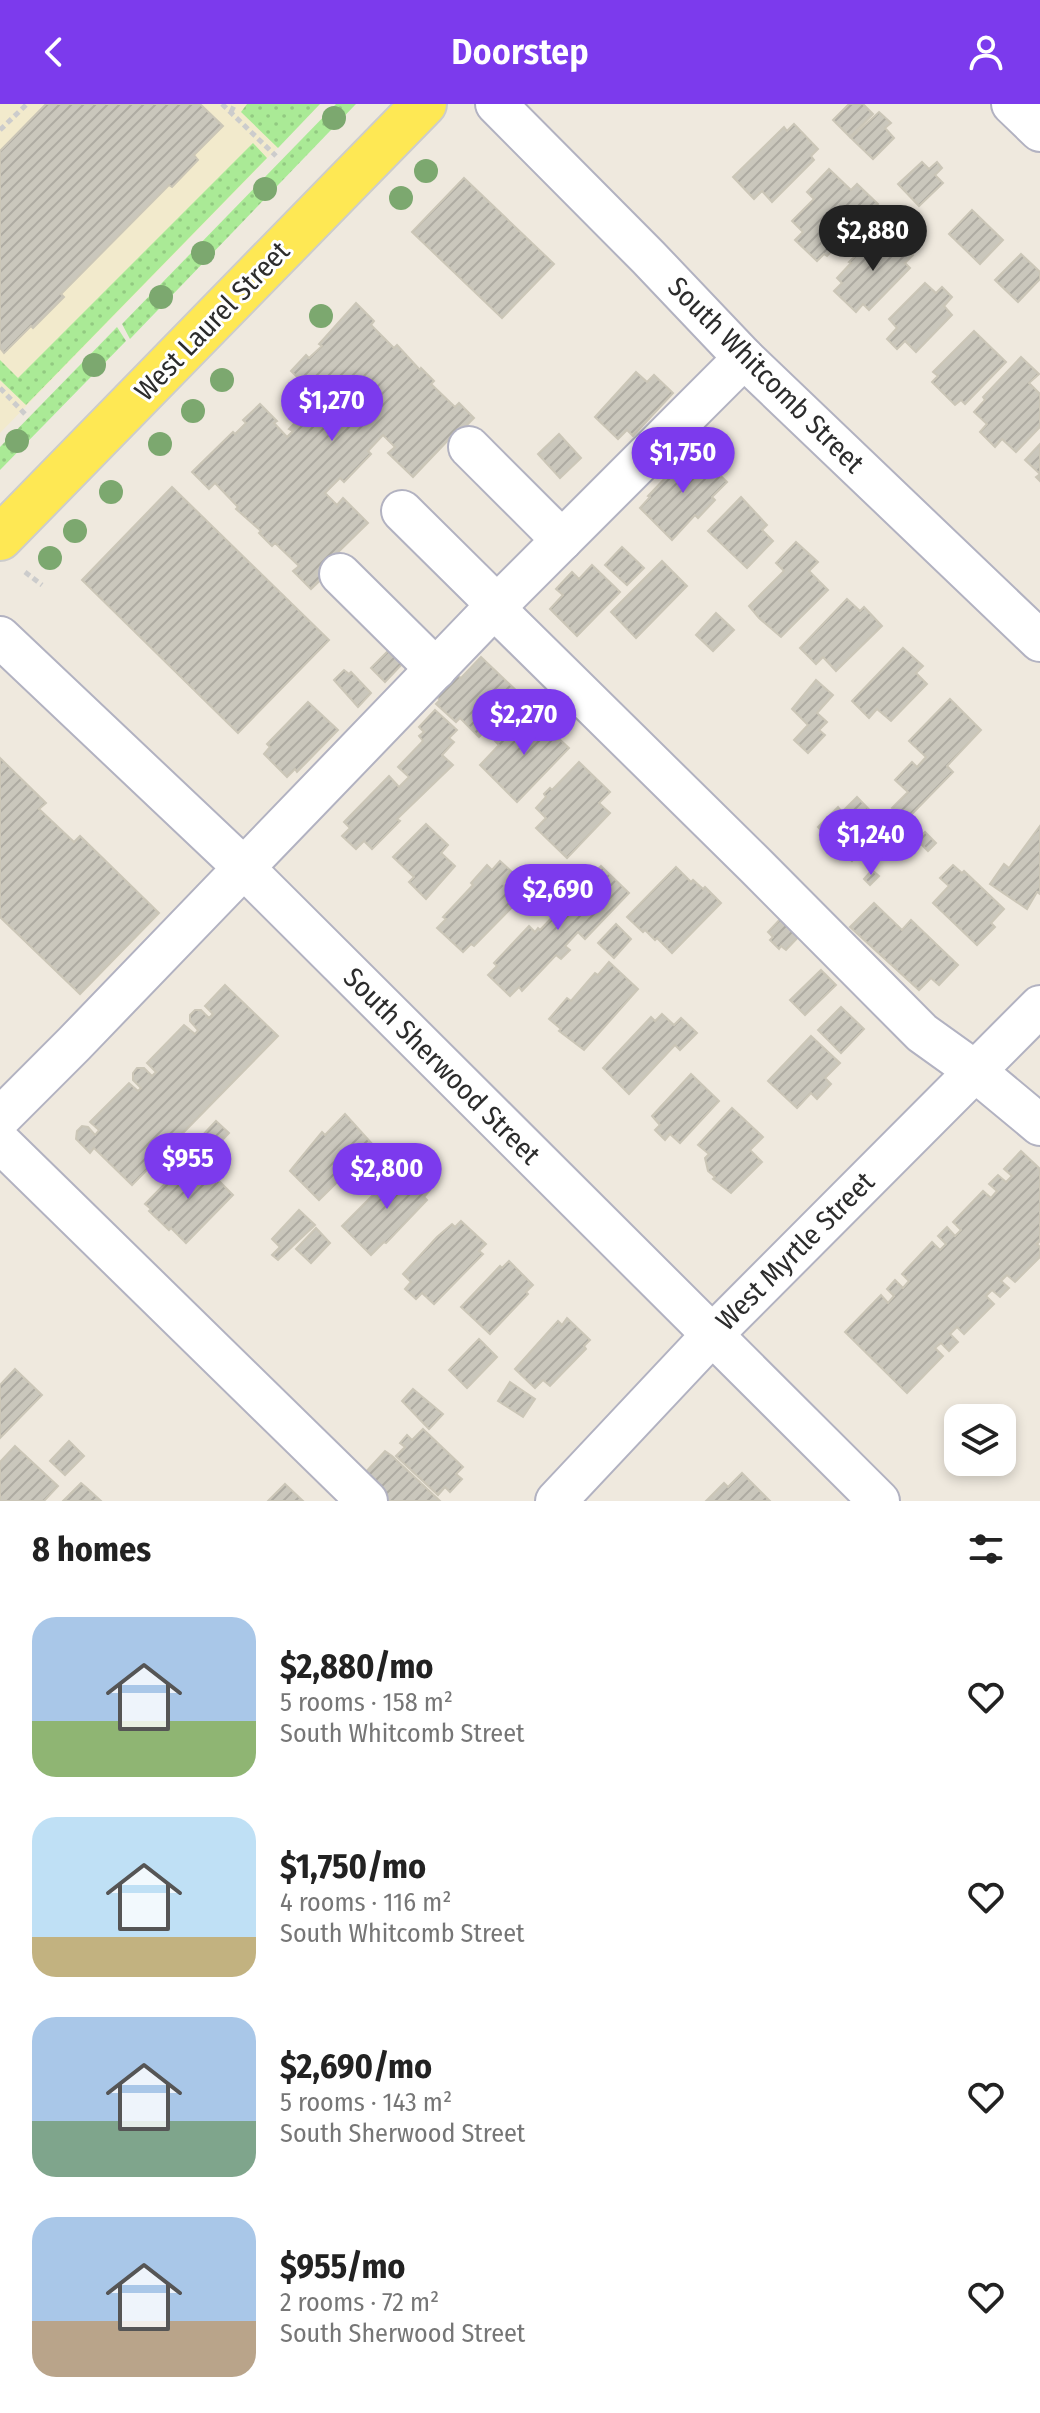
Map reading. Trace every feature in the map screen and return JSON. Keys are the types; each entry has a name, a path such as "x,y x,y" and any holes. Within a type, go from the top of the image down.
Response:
{"main road":[{"name":"West Laurel Street","path":"0,538 424,104"}],"street":[{"name":"South Whitcomb Street","path":"496,104 744,358 1040,641"},
{"path":"1012,104 1040,131"},
{"path":"367,1501 2,1118 495,607 744,358"},
{"path":"469,447 562,540"},
{"path":"402,511 922,1033 975,1071 1040,1125"},
{"path":"340,574 436,669"},
{"name":"South Sherwood Street","path":"0,637 244,868 879,1501"},
{"name":"West Myrtle Street","path":"556,1501 712,1335 1040,1006"}],"path":[{"path":"0,130 27,104"},
{"path":"222,104 276,156"},
{"path":"231,112 235,104"},
{"path":"0,388 25,414"},
{"path":"25,572 42,585"}],"shaded area":[{"path":"0,104 320,104 0,433"}],"green space":[{"path":"247,104 320,104 278,148 241,112"},
{"path":"336,104 356,104 130,339 122,324"},
{"path":"253,143 267,158 26,405 0,380 0,360 18,378"},
{"path":"117,327 126,341 0,470 0,447"}],"building":[{"path":"46,104 200,104 223,126 194,155 198,160 172,187 169,185 61,294 64,297 4,353 0,348 0,151"},
{"path":"849,104 863,104 873,114 850,137 833,120"},
{"path":"879,112 891,123 885,128 894,138 873,159 851,138"},
{"path":"794,124 818,149 811,156 814,160 772,202 762,191 754,199 733,177 784,127 787,131"},
{"path":"922,162 929,169 937,162 942,168 935,175 943,183 919,206 898,184"},
{"path":"829,169 851,190 857,184 878,204 827,256 824,254 817,261 795,240 803,232 792,221 814,199 807,192"},
{"path":"464,178 554,264 502,318 412,232"},
{"path":"972,210 1003,240 980,264 949,234"},
{"path":"891,234 913,255 905,263 910,268 869,310 863,304 856,312 834,291 842,283 837,278 877,236 883,242"},
{"path":"1021,254 1040,272 1040,279 1018,302 995,280"},
{"path":"925,283 936,293 942,287 952,297 944,306 952,315 916,352 905,341 897,349 887,339 897,328 889,319"},
{"path":"356,303 374,321 371,325 394,348 397,345 421,368 434,381 431,384 455,407 459,403 474,418 456,436 454,434 413,477 388,453 395,447 383,435 368,451 371,454 344,482 340,478 325,493 337,505 343,498 368,523 326,564 330,571 311,589 293,571 299,566 275,543 272,546 215,483 209,489 192,472 246,423 243,420 260,404 287,437 293,431 289,429 316,401 319,404 325,398 312,385 308,388 291,371 306,355 309,358 322,346 319,344"},
{"path":"974,331 1006,362 965,404 961,400 955,405 932,382 938,376 933,372"},
{"path":"1021,357 1039,374 1029,383 1040,394 1040,427 1016,452 1002,439 995,447 980,432 987,424 974,412 985,400 983,397"},
{"path":"636,372 647,382 654,375 673,393 633,436 627,430 618,439 595,417"},
{"path":"559,434 581,458 560,478 538,454"},
{"path":"1040,444 1040,474 1025,460"},
{"path":"693,449 727,482 698,518 695,515 672,540 640,508"},
{"path":"172,487 329,640 238,733 82,580"},
{"path":"741,497 767,525 762,530 773,541 747,568 708,531"},
{"path":"796,542 818,562 809,571 828,590 781,637 749,606 784,571 776,563"},
{"path":"622,547 644,568 627,585 605,565"},
{"path":"662,561 687,586 636,638 611,612"},
{"path":"592,565 620,592 577,636 550,609 563,595 556,589 572,572 579,579"},
{"path":"847,599 860,611 864,607 882,626 836,671 823,657 816,664 800,648"},
{"path":"716,613 734,630 713,651 696,635"},
{"path":"903,648 923,666 916,673 927,684 891,721 877,709 869,718 852,701"},
{"path":"390,649 404,662 385,682 371,668"},
{"path":"481,657 520,694 479,737 460,718 456,722 436,704 440,700 436,696 456,674 461,678"},
{"path":"344,670 349,674 351,672 371,693 358,707 334,680"},
{"path":"816,680 833,695 817,713 827,722 819,730 825,735 808,753 794,740 808,725 792,709"},
{"path":"950,699 981,730 947,766 953,772 905,821 892,808 908,792 895,780 912,762 917,767 926,757 909,741"},
{"path":"308,702 338,730 297,772 295,769 287,777 264,754 270,747 267,744"},
{"path":"435,710 457,730 449,738 454,742 442,755 453,765 397,819 400,821 372,849 364,841 356,849 342,836 350,828 344,822 389,776 399,787 409,777 398,767 423,741 419,736 424,732 419,727"},
{"path":"531,713 569,748 517,802 480,765 499,745 495,741 508,728 513,732"},
{"path":"0,758 46,803 39,809 74,842 80,836 159,913 80,994 0,917"},
{"path":"579,762 610,792 599,803 610,813 567,858 536,828 546,818 536,808 546,797 544,794 550,788 552,790"},
{"path":"857,797 886,827 852,861 820,835 823,832 818,827 838,807 842,812"},
{"path":"426,824 448,845 441,853 455,866 426,899 409,882 414,877 393,857"},
{"path":"1040,826 1040,894 1037,892 1027,909 990,884 1004,864 1009,868"},
{"path":"925,832 936,843 928,851 917,840"},
{"path":"500,861 513,873 503,884 520,899 474,946 471,944 463,952 437,928 487,865 492,870"},
{"path":"953,865 962,873 964,871 1004,909 991,923 995,927 977,945 933,903 949,886 940,878"},
{"path":"601,866 629,893 585,939 578,932 565,946 570,950 561,959 556,955 522,991 519,987 510,996 488,975 497,966 494,963 529,926 535,932 538,928 540,930"},
{"path":"676,867 691,882 693,880 703,889 705,887 721,903 672,953 627,917"},
{"path":"872,870 879,876 870,885 864,879"},
{"path":"554,879 569,894 549,915 534,900"},
{"path":"874,903 902,930 911,920 958,965 939,985 931,978 919,990 850,927"},
{"path":"786,913 804,931 786,950 781,946 779,949 770,940 773,937 768,932"},
{"path":"616,924 631,939 614,958 598,943"},
{"path":"609,962 638,989 584,1050 549,1019 567,998 571,1001"},
{"path":"821,970 836,985 805,1015 790,1000"},
{"path":"225,985 278,1036 132,1185 94,1148 90,1153 76,1139 77,1131 82,1126 88,1127 95,1135 99,1130 90,1122 129,1083 138,1091 141,1088 133,1080 133,1073 137,1068 144,1068 152,1076 156,1072 147,1063 184,1025 195,1034 198,1030 190,1021 190,1015 195,1010 201,1010 209,1018 213,1014 205,1006"},
{"path":"841,1007 864,1029 841,1053 818,1030"},
{"path":"662,1014 674,1025 681,1018 697,1033 680,1050 675,1045 629,1094 603,1068 651,1017 655,1021"},
{"path":"811,1036 840,1063 825,1078 831,1084 817,1099 811,1093 797,1108 768,1081"},
{"path":"691,1074 719,1101 680,1143 670,1134 665,1140 655,1130 660,1125 652,1116"},
{"path":"732,1108 763,1137 750,1150 762,1162 731,1193 713,1179 715,1177 708,1171 705,1158 709,1154 698,1145"},
{"path":"345,1114 374,1146 319,1200 290,1171 322,1132 325,1135"},
{"path":"216,1121 229,1133 212,1151 199,1139"},
{"path":"1021,1151 1040,1169 1040,1241 1037,1244 1040,1257 1015,1282 1007,1275 1001,1281 1009,1288 1000,1297 992,1290 986,1296 994,1304 964,1334 957,1327 950,1334 958,1342 949,1351 941,1343 935,1348 943,1356 907,1393 845,1332 881,1295 888,1303 894,1296 887,1289 895,1280 903,1288 909,1281 902,1274 932,1242 940,1250 946,1244 938,1236 947,1227 955,1236 961,1230 953,1222 983,1191 991,1198 997,1191 989,1184 998,1175 1006,1182 1012,1176 1004,1169"},
{"path":"189,1159 233,1195 186,1243 145,1204"},
{"path":"406,1168 430,1190 424,1197 427,1200 371,1255 342,1226 397,1171 400,1174"},
{"path":"299,1210 315,1225 278,1260 272,1255 280,1247 272,1239"},
{"path":"461,1221 486,1244 479,1251 483,1254 434,1304 422,1293 416,1299 405,1289 411,1282 403,1274 437,1237 452,1224 455,1227"},
{"path":"316,1228 330,1243 311,1263 296,1249"},
{"path":"509,1261 533,1285 490,1334 461,1307 500,1266 502,1268"},
{"path":"567,1318 590,1340 584,1346 586,1349 550,1386 543,1380 535,1388 515,1369 558,1321 562,1325"},
{"path":"479,1339 497,1357 467,1388 449,1370"},
{"path":"15,1369 42,1395 0,1438 0,1385"},
{"path":"510,1382 535,1399 523,1417 498,1401"},
{"path":"413,1389 443,1414 429,1429 402,1401"},
{"path":"423,1429 463,1467 456,1474 462,1479 450,1492 445,1487 438,1495 396,1456 405,1447 400,1443 407,1435 412,1440"},
{"path":"69,1441 84,1456 65,1475 50,1461"},
{"path":"15,1446 58,1486 44,1501 0,1501 0,1462"},
{"path":"385,1451 440,1501 387,1501 367,1483 363,1475"},
{"path":"742,1473 770,1501 706,1501 724,1483 728,1487"},
{"path":"81,1483 88,1489 101,1501 63,1501"},
{"path":"285,1484 303,1501 268,1501"}]}
